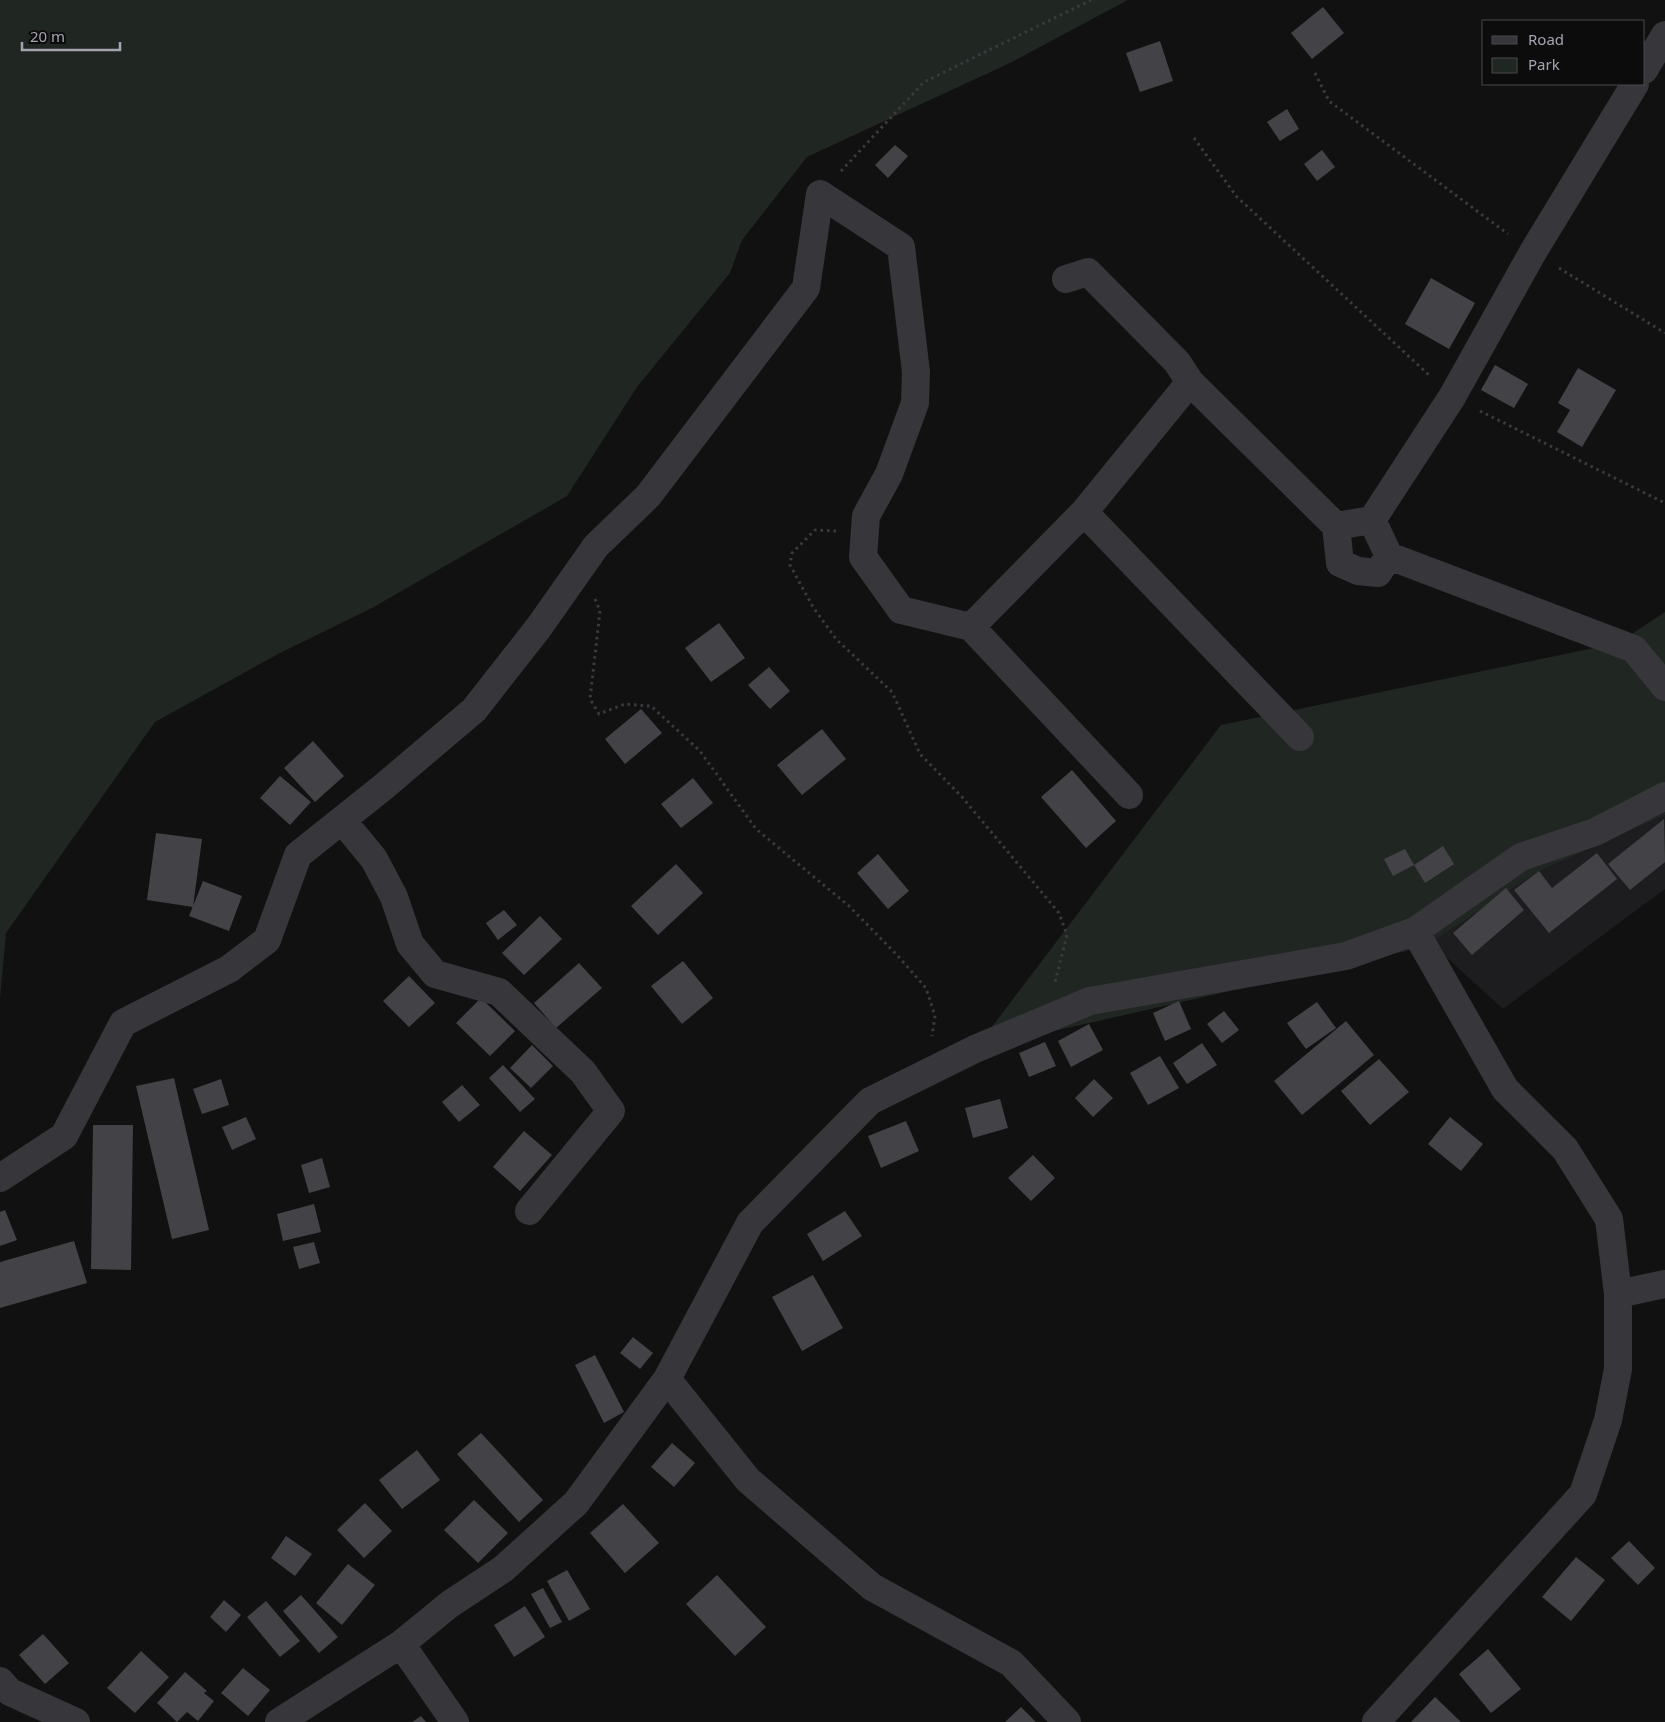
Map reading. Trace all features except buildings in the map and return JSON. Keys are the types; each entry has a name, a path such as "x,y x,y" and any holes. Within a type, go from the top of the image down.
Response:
{"street":[{"path":"1645,68 1665,35"},
{"path":"1336,526 1372,520 1452,397 1533,252 1635,85"},
{"path":"0,1178 64,1136 123,1023 229,970 267,940 298,855 382,788 474,710 539,627 596,546 648,496 806,288 820,194 900,247 916,372 915,403 889,474 866,516 863,557 901,610 971,627 1128,796"},
{"path":"1066,278 1088,272 1178,362 1190,382 1336,526 1340,563 1358,571 1378,573 1389,556"},
{"path":"971,627 1084,512 1190,382"},
{"path":"1084,512 1300,737"},
{"path":"1372,520 1389,556 1634,649 1665,687"},
{"path":"279,1722 401,1644 450,1604 503,1568 576,1503 667,1379 750,1222 870,1101 975,1049 1090,1001 1346,956 1416,931 1521,857 1595,832 1665,796"},
{"path":"342,820 374,860 394,897 410,944 435,974 499,992 583,1072 611,1111 529,1211"},
{"path":"1379,1721 1583,1494 1608,1420 1618,1369 1618,1294 1609,1219 1565,1149 1505,1089 1416,931"},
{"path":"1618,1294 1665,1284"},
{"path":"667,1379 748,1480 872,1587 1011,1663 1067,1722"},
{"path":"401,1644 455,1722"},
{"path":"0,1681 10,1692 76,1722"}],"path":[{"path":"820,194 924,82 1091,0"},
{"path":"1315,73 1329,101 1533,252 1665,333"},
{"path":"1194,138 1236,197 1452,397 1665,503"},
{"path":"865,531 815,530 792,552 790,566 813,607 836,639 892,692 920,754 962,797 1059,914 1067,935 1045,1019"},
{"path":"580,568 600,611 590,699 599,714 625,704 651,706 700,752 756,829 849,906 897,955 926,988 935,1016 926,1073"}],"shaded area":[{"path":"1665,815 1665,889 1503,1009 1430,942 1531,870"}],"green space":[{"path":"0,0 1128,0 1012,62 807,157 742,240 730,273 637,387 567,496 372,608 280,653 155,722 6,933 0,999"},
{"path":"1665,612 1665,815 1539,871 1424,947 975,1049 1221,725 1618,643"}]}
